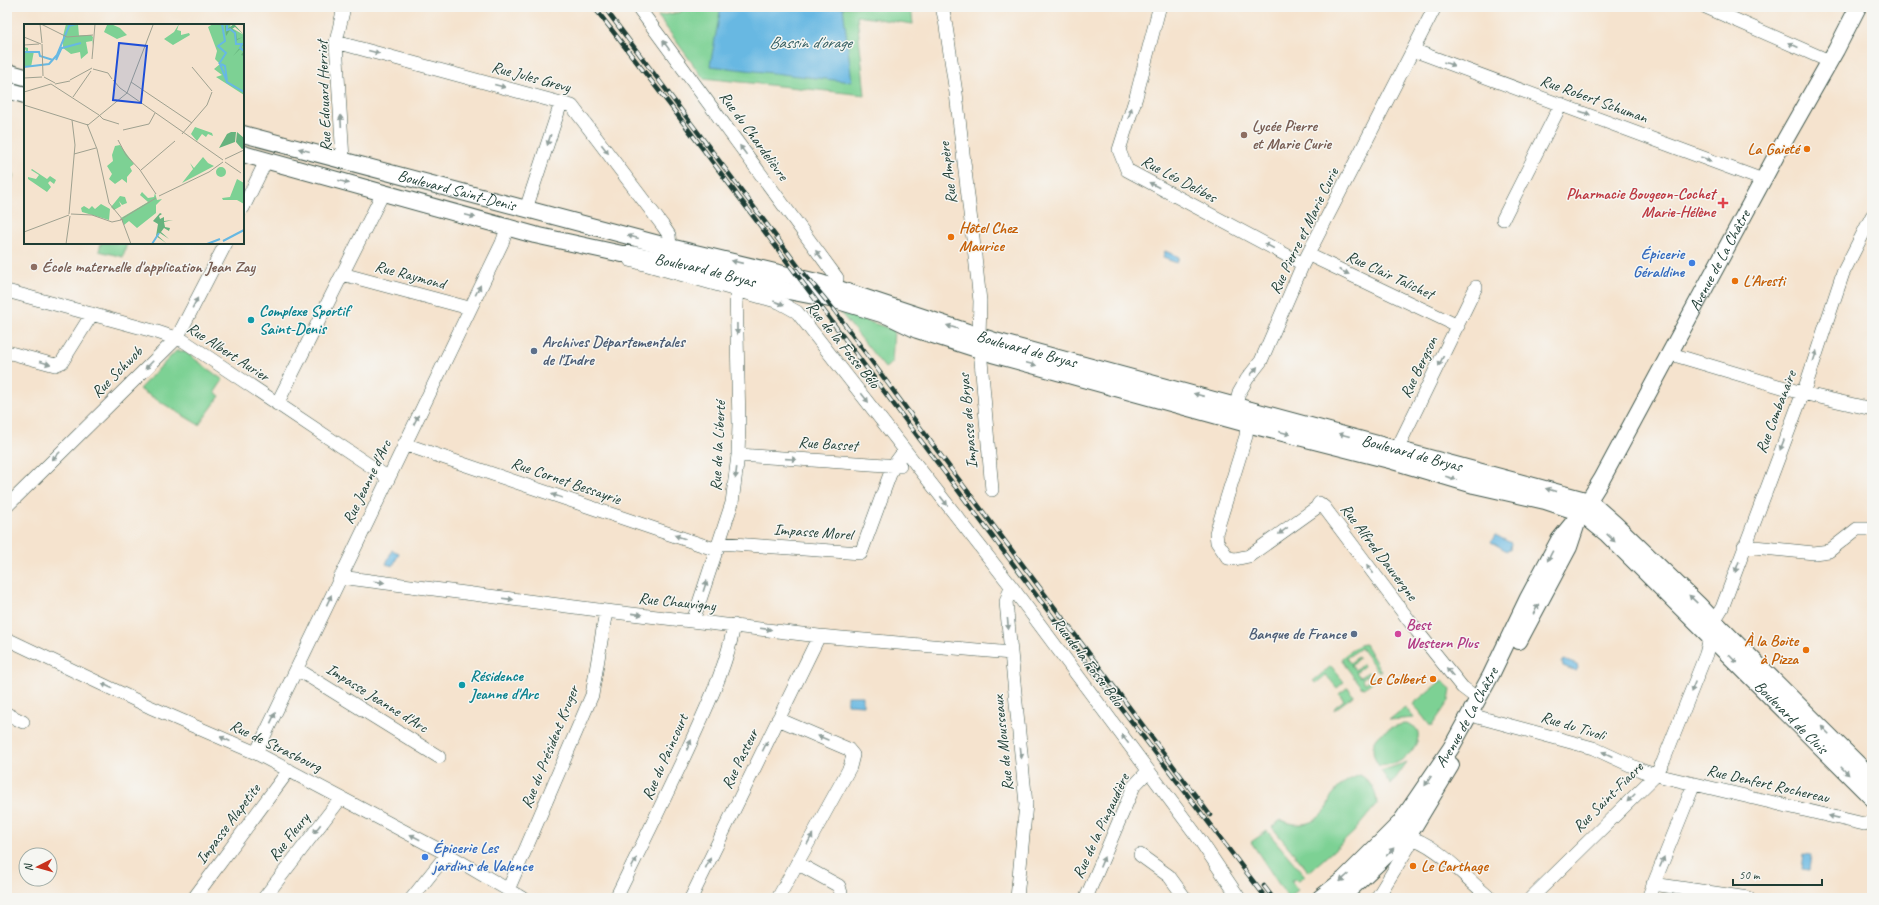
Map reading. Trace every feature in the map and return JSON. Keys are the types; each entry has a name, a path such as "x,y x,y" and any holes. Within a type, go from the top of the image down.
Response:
{"main road":[{"name":"Avenue de La Châtre","path":"1341,898 1416,826 1478,717 1569,547 1585,507 1671,354 1763,180 1858,7"},
{"path":"7,72 24,77"},
{"path":"7,90 24,95"},
{"name":"Boulevard Saint-Denis","path":"244,134 670,247"},
{"path":"266,161 272,142"},
{"name":"Boulevard Saint-Denis","path":"244,154 508,226 525,232 622,254"},
{"path":"383,193 388,172"},
{"path":"508,226 509,204"},
{"path":"525,232 525,220 529,210"},
{"name":"Boulevard de Bryas","path":"670,247 775,271 979,343 1247,424 1395,455"},
{"name":"Boulevard de Bryas","path":"622,254 632,254 701,268 788,291 830,290"},
{"name":"Boulevard de Bryas","path":"979,343 1236,405 1395,455 1474,485 1545,501 1585,507"},
{"name":"Avenue de La Châtre","path":"1320,898 1344,879 1400,823 1451,748 1478,699 1559,540 1585,507"},
{"name":"Boulevard de Cluis","path":"1585,507 1607,534 1712,629 1872,778"},
{"name":"Boulevard de Cluis","path":"1712,629 1872,798"},
{"path":"1444,776 1450,756 1476,712 1478,699"}],"street":[{"name":"Rue Edouard Herriot","path":"343,160 336,42 344,7"},
{"name":"Rue du Chardelièvre","path":"638,7 837,278 830,290"},
{"name":"Rue Ampère","path":"942,7 956,93 980,301 979,343"},
{"name":"Rue Léo Delibes","path":"1158,7 1159,9 1136,97 1118,150 1127,170 1306,260"},
{"name":"Rue Pierre et Marie Curie","path":"1236,405 1239,393 1247,379 1261,361 1306,260 1435,7"},
{"path":"1706,7 1829,61"},
{"name":"Rue Jules Grevy","path":"336,42 572,106 663,226 669,235 670,247"},
{"name":"Rue Robert Schuman","path":"1413,50 1763,180"},
{"path":"529,210 561,103"},
{"path":"1503,220 1561,104"},
{"path":"244,206 266,161"},
{"path":"278,404 383,193"},
{"name":"Rue Combanaire","path":"1712,629 1722,608 1802,393 1843,273 1872,216"},
{"name":"Rue Jeanne d'Arc","path":"256,753 387,477 502,243 508,226"},
{"name":"Rue Schwob","path":"7,506 177,338 225,244"},
{"name":"Rue de la Fosse Bélo","path":"622,254 631,261 778,302 796,312 1011,586 1200,840 1240,898"},
{"name":"Rue Clair Talichet","path":"1306,260 1458,326"},
{"name":"Rue Raymond","path":"342,274 469,308"},
{"name":"Rue Bergson","path":"1395,455 1476,287"},
{"name":"Rue de la Liberté","path":"693,621 732,503 738,455 736,290"},
{"name":"Rue Albert Aurier","path":"7,291 177,338 387,477"},
{"path":"7,352 54,365 62,362 92,314"},
{"name":"Impasse de Bryas","path":"979,343 992,490"},
{"path":"1671,354 1802,393 1872,409"},
{"path":"1236,405 1247,424"},
{"name":"Rue Alfred Dauvergne","path":"1247,424 1246,436 1216,533 1217,542 1228,558 1236,559 1249,556 1316,508 1319,503 1324,507 1417,631 1462,687 1478,699"},
{"name":"Rue Cornet Bessayrie","path":"404,444 718,547"},
{"path":"893,466 905,450"},
{"name":"Rue Basset","path":"738,455 893,466 916,465"},
{"name":"Impasse Morel","path":"718,547 861,553 893,466"},
{"path":"1744,546 1814,553 1829,551 1857,528 1872,528"},
{"name":"Rue Chauvigny","path":"340,577 606,611 819,636 1011,653"},
{"name":"Rue de Mousseaux","path":"1011,586 1006,602 1026,804 1017,898"},
{"name":"Rue du Président Kruger","path":"508,890 592,695 606,611"},
{"name":"Rue du Paincourt","path":"616,898 648,835 703,713 730,647 734,625"},
{"name":"Rue Saint-Fiacre","path":"1531,898 1656,775 1664,762 1706,654 1712,629"},
{"name":"Rue Pasteur","path":"691,898 819,636"},
{"name":"Rue de Strasbourg","path":"7,639 150,707 256,753 447,854 522,898"},
{"name":"Impasse Jeanne d'Arc","path":"297,669 438,757"},
{"path":"7,714 23,722"},
{"name":"Rue du Tivoli","path":"1478,717 1593,748 1643,772 1656,775"},
{"path":"778,719 848,749 854,755 850,766 778,898"},
{"name":"Impasse Alapetite","path":"194,898 289,770"},
{"name":"Rue de la Pingaudière","path":"1086,898 1134,786 1148,771"},
{"name":"Rue Denfert Rochereau","path":"1656,775 1864,824 1872,822"},
{"path":"1648,898 1694,784"},
{"name":"Rue Fleury","path":"264,898 341,798"},
{"path":"1377,898 1409,846 1406,837 1413,838 1433,850 1490,898"},
{"path":"412,898 447,854"},
{"path":"1140,855 1169,876 1185,898"},
{"path":"797,863 839,886 841,893 840,898"},
{"path":"1653,884 1748,898"}],"green space":[{"path":"682,7 911,7 913,24 857,16 865,95 703,78 658,16 681,12"},
{"path":"7,172 14,174 7,199"},
{"path":"101,244 127,244 123,257 99,251"},
{"path":"840,312 894,330 892,363 885,368"},
{"path":"176,351 184,351 223,380 215,392 220,396 199,425 139,389"},
{"path":"1365,644 1381,671 1378,671 1361,648 1346,658 1350,663 1358,657 1359,658 1351,665 1355,670 1363,664 1364,666 1356,672 1360,677 1368,672 1369,674 1362,679 1365,683 1376,676 1379,677 1364,688 1361,687 1342,661 1342,658 1356,647"},
{"path":"1331,666 1344,682 1337,688 1326,675 1316,683 1313,681"},
{"path":"1442,680 1451,690 1449,701 1431,727 1413,704"},
{"path":"1348,687 1353,696 1334,710 1335,707 1344,700 1339,694"},
{"path":"1405,707 1414,718 1389,720"},
{"path":"1404,724 1412,725 1416,729 1418,739 1416,745 1401,761 1379,766 1373,750 1377,738 1389,729"},
{"path":"1407,762 1391,785 1381,771"},
{"path":"1360,775 1367,780 1372,787 1376,796 1377,804 1353,833 1309,872 1272,827 1281,820 1294,824 1313,821 1323,813 1332,796 1342,784"},
{"path":"1267,831 1305,876 1297,881 1295,879 1291,881 1298,890 1288,898 1251,842"}],"water":[{"name":"Bassin d'orage","path":"721,7 843,7 852,82 710,66"},
{"path":"1165,251 1179,257 1177,263 1163,258"},
{"path":"1495,535 1511,543 1510,550 1508,549 1507,551 1491,542"},
{"path":"392,550 399,553 393,566 386,564"},
{"path":"1564,660 1577,665 1578,668 1576,671 1563,666 1562,663"},
{"path":"847,696 863,696 863,705 847,704"},
{"path":"1804,854 1811,855 1809,870 1802,869"}],"railway":[{"path":"594,7 670,105 1096,675 1266,898"},
{"path":"604,7 801,270 834,310 1210,815"},
{"path":"1264,886 1273,898"}],"place":[{"name":"Lycée Pierre et Marie Curie","path":"1244,135"},
{"name":"La Gaieté","path":"1807,149"},
{"name":"Pharmacie Bougeon-Cochet Marie-Hélène","path":"1723,203"},
{"name":"Hôtel Chez Maurice","path":"951,237"},
{"name":"Épicerie Géraldine","path":"1692,263"},
{"name":"École maternelle d'application Jean Zay","path":"34,267"},
{"name":"L'Aresti","path":"1735,281"},
{"name":"Complexe Sportif Saint-Denis","path":"251,320"},
{"name":"Archives Départementales de l'Indre","path":"534,351"},
{"name":"Banque de France","path":"1354,634"},
{"name":"Best Western Plus","path":"1398,634"},
{"name":"À la Boite à Pizza","path":"1806,650"},
{"name":"Le Colbert","path":"1433,679"},
{"name":"Résidence Jeanne d'Arc","path":"462,685"},
{"name":"Épicerie Les jardins de Valence","path":"425,857"},
{"name":"Le Carthage","path":"1413,866"}]}
